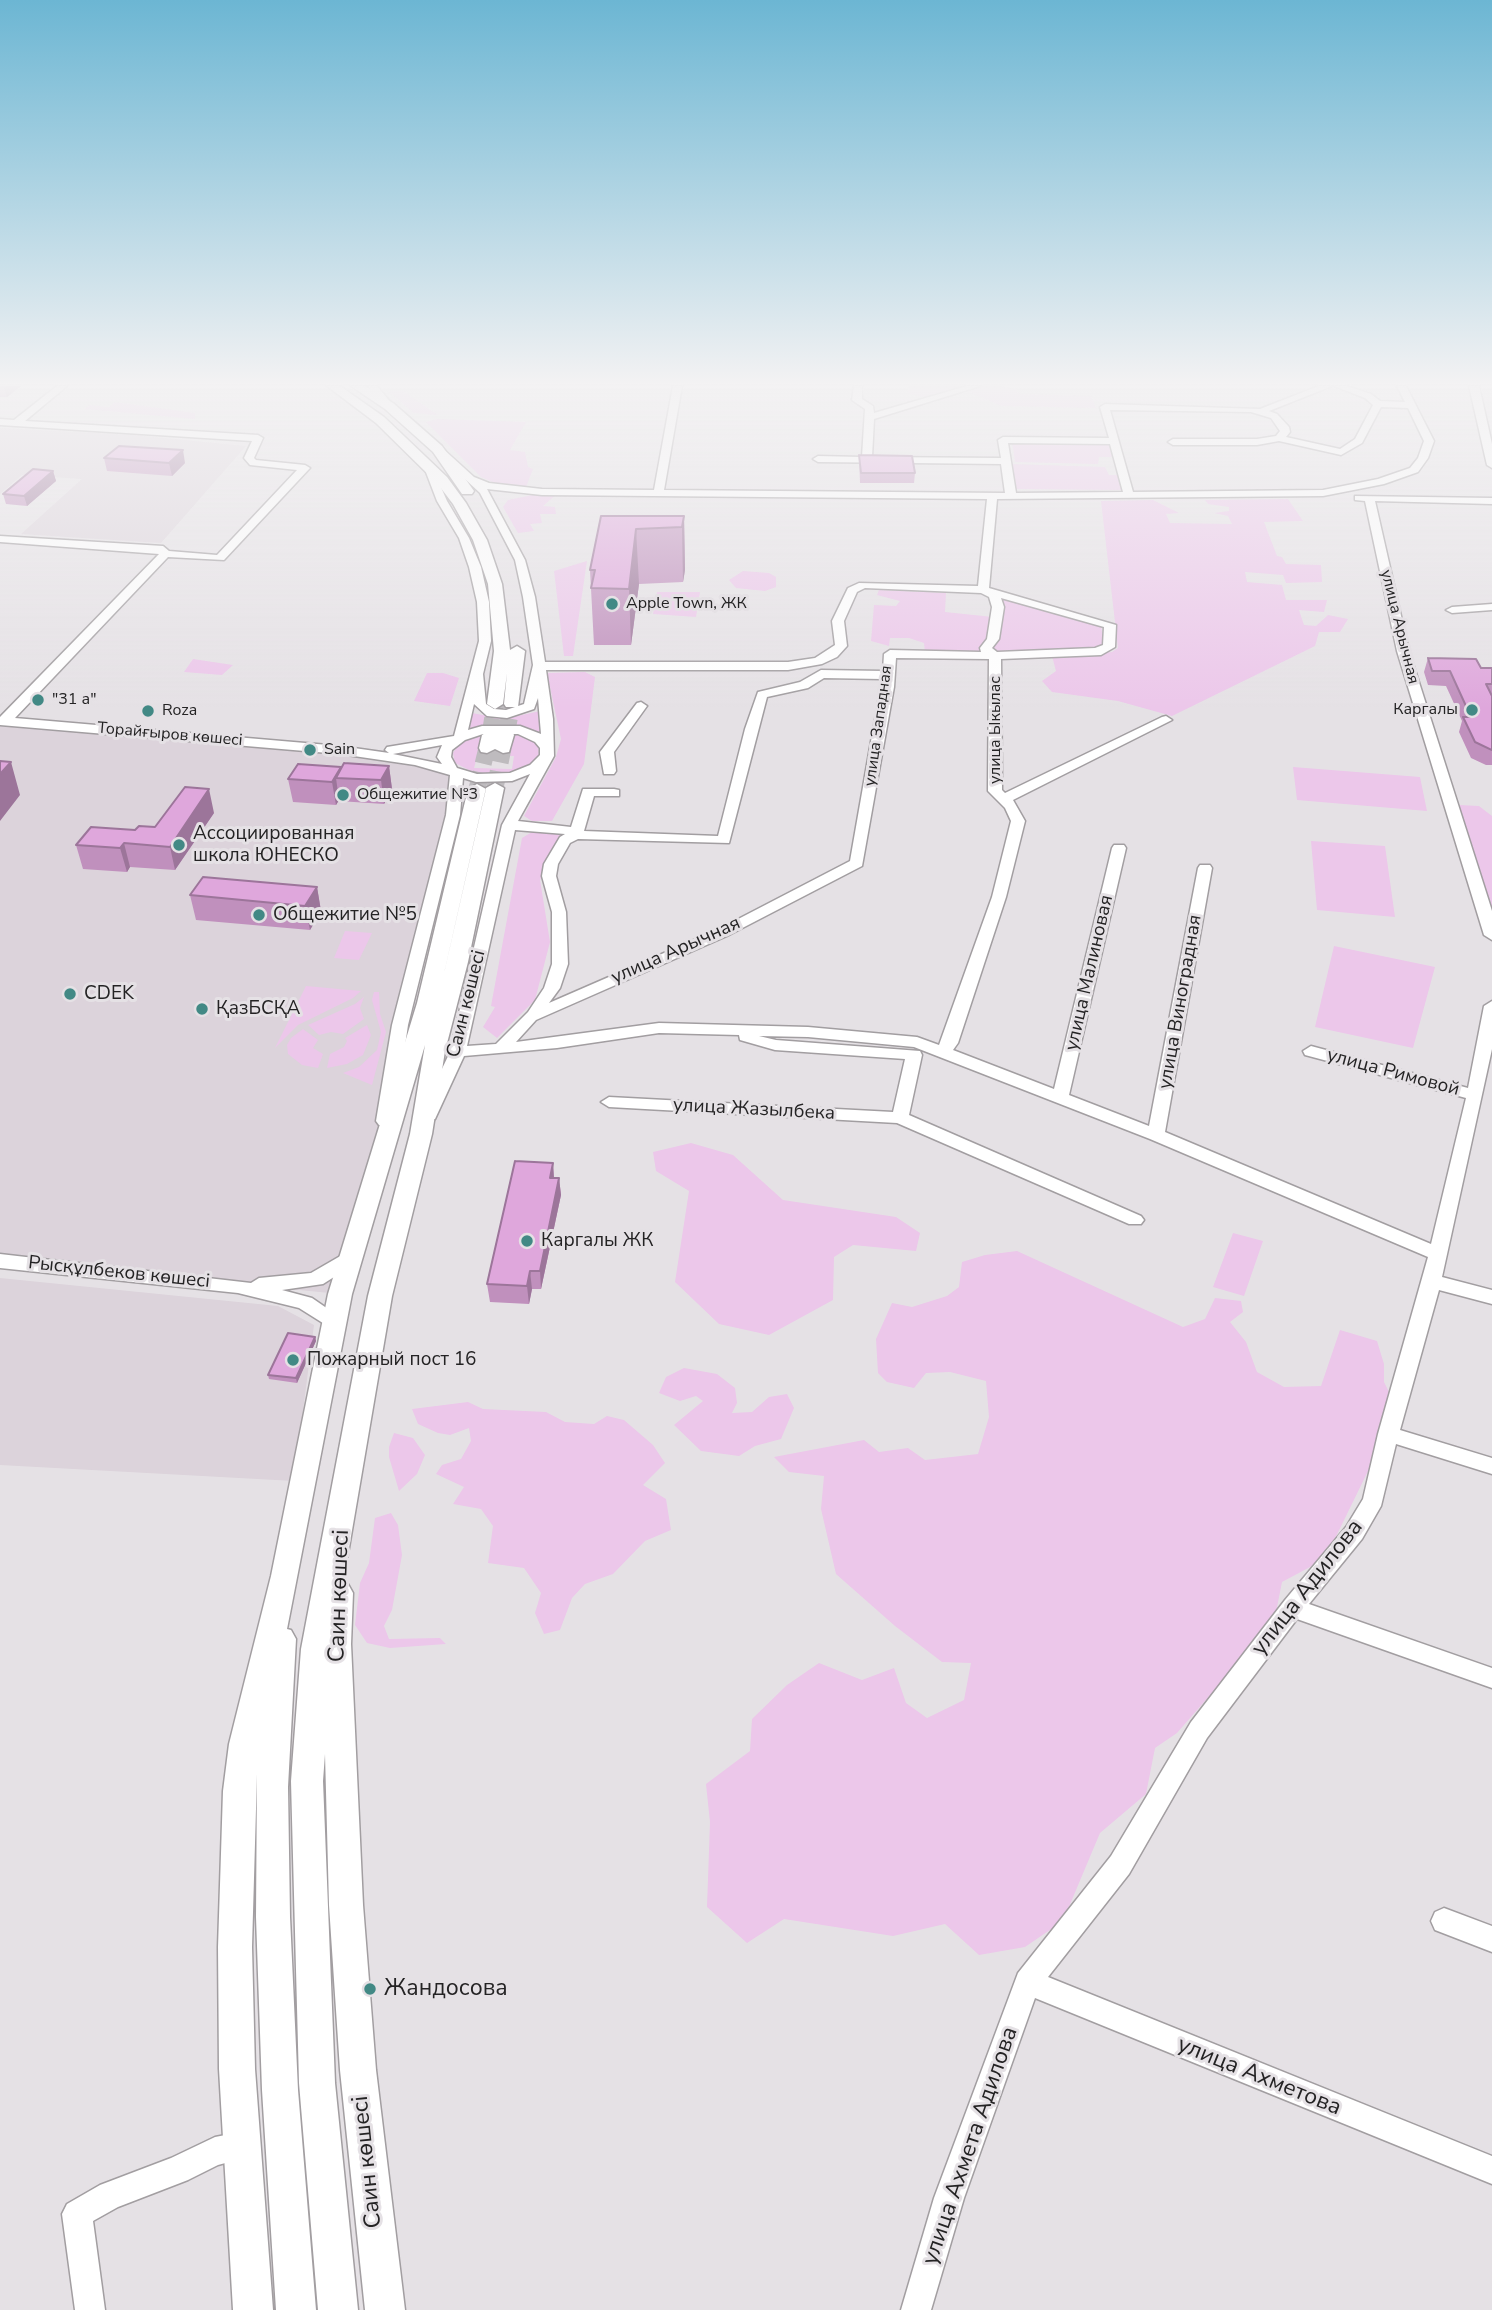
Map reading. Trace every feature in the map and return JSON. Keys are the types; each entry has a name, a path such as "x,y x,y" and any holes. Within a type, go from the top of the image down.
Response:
{"main road":[{"path":"452,494 468,517 493,577 500,615 502,651 495,704"},
{"path":"469,494 501,555"},
{"path":"512,704 517,652 513,599"},
{"path":"253,2310 241,2146 235,1947 239,1791 246,1744 285,1576 349,1258 427,1003 486,788"},
{"path":"421,1134 434,1051 458,962 486,788"},
{"name":"Саин көшесі","path":"338,2310 317,2084 307,1781 316,1649 380,1296 421,1134"},
{"name":"Саин көшесі","path":"342,1513 336,1644 346,1905 358,2070 385,2310"},
{"path":"285,1576 272,1787 273,1917 280,2090 296,2310"}],"street":[{"path":"165,554 220,558 281,494"},
{"path":"380,1153 400,1025 453,814 454,771 445,761 444,753 459,738 485,640 480,582 464,538 439,494"},
{"path":"340,750 401,758 488,779 512,777 535,768 547,751 547,719 529,597 520,560 494,508 482,494"},
{"path":"494,508 498,501 507,496 526,494"},
{"path":"809,494 992,496 1271,494"},
{"path":"1328,494 1370,500 1492,501"},
{"path":"982,590 992,496"},
{"name":"улица Арычная","path":"1370,500 1403,651 1492,935"},
{"path":"0,539 163,549 165,554"},
{"path":"3,721 165,554"},
{"path":"538,666 788,666 818,662 841,646 838,621 855,587 863,584 982,590 995,595 997,600 993,639 986,648 987,652 995,656"},
{"name":"улица Ыкылас","path":"943,1051 950,1043 999,897 1016,832 1016,813 995,791 995,656 1105,650 1109,647 1110,625 982,590"},
{"path":"1452,610 1492,607"},
{"name":"улица Западная","path":"858,861 889,675 890,654 995,656"},
{"path":"477,674 480,706 491,713 507,714 530,706 538,666"},
{"path":"509,825 565,829 576,834 724,840 762,695 804,685 821,674 889,675"},
{"path":"609,771 607,752 641,706"},
{"path":"1002,800 1166,720"},
{"name":"Торайғыров көшесі","path":"3,721 340,750"},
{"path":"340,750 405,749 459,738 482,730 508,729 534,735 547,751"},
{"name":"Саин көшесі","path":"421,1134 458,1052 509,825 547,751"},
{"path":"530,1017 558,977 559,912 550,876 551,864 565,840 576,834 588,792 614,793"},
{"name":"улица Малиновая","path":"1060,1098 1119,848"},
{"name":"улица Арычная","path":"500,1049 530,1017 722,933 858,861"},
{"name":"улица Виноградная","path":"1156,1135 1205,869"},
{"name":"улица Адилова","path":"1027,1982 1120,1865 1199,1730 1293,1606 1354,1533 1373,1500 1388,1434 1432,1281 1475,1095 1492,1006"},
{"path":"458,1052 659,1028 901,1038 943,1051 1156,1135 1438,1254"},
{"path":"738,1030 748,1038 775,1045 914,1055 900,1118"},
{"name":"улица Римовой","path":"1311,1051 1475,1095"},
{"name":"улица Жазылбека","path":"609,1102 900,1118 1135,1220"},
{"path":"238,1286 296,1283 316,1279 349,1258"},
{"name":"Рысқұлбеков көшесі","path":"0,1261 238,1286"},
{"path":"1432,1281 1492,1297"},
{"path":"238,1286 305,1303 334,1323"},
{"path":"1388,1434 1492,1466"},
{"path":"1293,1606 1352,1630 1492,1678"},
{"path":"1444,1921 1492,1939"},
{"name":"улица Ахметова","path":"1027,1982 1492,2170"},
{"name":"улица Ахмета Адилова","path":"916,2310 949,2198 1027,1982"},
{"path":"90,2310 77,2214 110,2195 178,2170 215,2151 241,2146"}],"shaded area":[{"path":"66,494 204,494 161,543 21,534"},
{"path":"538,494 557,494 543,506 555,507 556,514 540,514 542,523 530,524 534,531 518,533 503,507 508,500"},
{"path":"1288,499 1303,521 1264,522 1277,556 1282,557 1286,564 1321,565 1322,582 1286,583 1283,575 1245,572 1247,582 1282,585 1286,600 1327,600 1324,612 1299,610 1304,625 1316,626 1328,615 1348,619 1340,632 1319,632 1315,646 1172,716 1118,701 1052,692 1042,681 1056,671 1052,656 1112,652 1118,648 1101,501 1153,500 1179,513 1166,514 1170,523 1232,524 1228,516 1214,513 1229,511 1229,507 1208,504 1205,500"},
{"path":"587,561 573,656 564,656 554,571"},
{"path":"743,571 769,573 776,577 776,587 765,591 736,588 729,580"},
{"path":"879,590 946,593 945,612 993,617 1003,609 1002,599 1101,626 1104,644 1089,650 993,651 982,655 925,652 924,643 909,638 890,638 889,646 871,641 874,605 896,606 900,601 877,595"},
{"path":"657,592 700,592 696,617 653,614"},
{"path":"193,659 233,665 222,675 184,672"},
{"path":"585,672 595,677 584,764 552,821 532,821 524,816 556,757 561,739 547,673"},
{"path":"427,673 443,673 459,678 450,706 414,701"},
{"path":"540,711 540,732 506,724 464,731 472,713 504,719"},
{"name":"ҚазБСҚА","path":"0,721 340,750 457,772 381,1153 340,1294 0,1261"},
{"path":"512,733 534,741 539,755 531,765 505,774 475,773 455,763 453,753 459,744 473,737","holes":["514,756 512,769 474,768 477,757"]},
{"path":"1293,767 1420,777 1427,811 1297,800"},
{"path":"1459,805 1479,806 1492,816 1492,924"},
{"path":"532,832 562,834 540,880 550,942 535,1000 497,1038 483,1027 495,1007 491,1006 522,838"},
{"path":"1311,841 1385,846 1395,917 1317,910"},
{"path":"345,931 372,933 359,960 334,958"},
{"path":"1334,946 1435,967 1413,1048 1315,1027"},
{"path":"306,986 361,991 353,998 298,1025 275,1048"},
{"path":"374,992 379,992 380,1014 386,1032 372,1085 343,1073 359,1067 377,1050 381,1032 372,1000"},
{"path":"364,997 360,1008 364,1019 343,1034 331,1032 319,1035 308,1025 355,1004"},
{"path":"367,1025 371,1035 363,1055 347,1064 327,1068 330,1054 344,1047 347,1041 345,1038"},
{"path":"303,1029 318,1040 313,1048 323,1054 318,1068 302,1065 288,1054 287,1045 291,1038"},
{"path":"691,1143 733,1155 783,1200 896,1217 920,1233 916,1251 853,1245 834,1257 833,1300 769,1335 719,1324 675,1282 689,1191 656,1171 653,1152"},
{"path":"1233,1233 1263,1241 1244,1296 1213,1287"},
{"path":"1017,1251 1183,1327 1205,1319 1215,1298 1241,1301 1243,1312 1230,1322 1246,1342 1257,1372 1284,1387 1321,1386 1340,1330 1377,1341 1384,1364 1384,1382 1390,1394 1370,1467 1325,1559 1282,1582 1274,1622 1177,1733 1155,1748 1146,1794 1100,1833 1063,1921 1025,1947 979,1955 945,1924 893,1936 784,1919 747,1943 707,1907 710,1822 706,1784 750,1751 752,1719 787,1685 819,1663 862,1680 894,1668 906,1703 927,1718 964,1700 971,1663 942,1662 895,1626 836,1574 821,1509 824,1476 789,1472 774,1457 864,1440 879,1452 908,1448 925,1460 978,1454 989,1417 986,1381 950,1372 926,1373 914,1388 887,1382 878,1373 876,1339 892,1303 912,1307 947,1296 959,1287 962,1262 985,1255"},
{"path":"0,1278 278,1306 314,1325 294,1481 0,1465"},
{"path":"684,1368 717,1374 735,1388 737,1403 732,1413 752,1412 769,1397 787,1394 794,1408 781,1439 755,1446 739,1456 701,1451 674,1425 703,1401 696,1396 680,1401 659,1393 666,1377"},
{"path":"468,1402 483,1409 546,1412 565,1422 594,1424 607,1416 624,1420 653,1445 665,1463 643,1485 666,1499 671,1530 645,1541 613,1574 585,1584 572,1598 560,1630 544,1634 535,1613 541,1593 524,1568 488,1563 493,1526 481,1509 453,1504 464,1487 436,1474 442,1465 461,1459 471,1441 469,1428 450,1435 438,1433 418,1424 412,1409"},
{"path":"394,1433 413,1438 425,1455 417,1474 399,1491 389,1457"},
{"path":"391,1513 398,1525 402,1555 392,1610 384,1626 389,1639 440,1638 446,1644 390,1648 367,1643 355,1625 360,1583 369,1563 375,1518"}],"building":[{"path":"601,516 684,516 682,527 636,529 629,589 591,588 595,570 590,570"},
{"path":"1428,658 1476,659 1481,668 1492,668 1492,684 1486,684 1492,696 1492,750 1475,742 1463,717 1471,717 1450,671 1432,671"},
{"path":"0,761 11,762 0,774"},
{"path":"344,763 389,766 381,780 336,778"},
{"path":"298,764 341,767 332,782 288,779"},
{"path":"185,787 209,789 170,847 124,843 120,848 76,845 91,827 135,830 139,826 155,827"},
{"path":"203,877 317,887 305,906 190,895"},
{"name":"Каргалы ЖК","path":"515,1161 553,1163 550,1178 559,1178 540,1271 530,1271 527,1286 487,1284"},
{"name":"Пожарный пост 16","path":"288,1333 315,1337 296,1378 268,1375"}],"tunnel":[{"path":"490,735 495,704"},
{"path":"506,735 512,704"},
{"path":"477,789 487,748"},
{"path":"495,788 503,748"}],"place":[{"name":"Apple Town, ЖК","path":"612,604"},
{"name":"\"31 а\"","path":"38,700"},
{"name":"Каргалы","path":"1472,710"},
{"name":"Roza","path":"148,711"},
{"name":"Sain","path":"310,750"},
{"name":"Общежитие №3","path":"343,795"},
{"name":"Ассоциированная школа ЮНЕСКО","path":"179,845"},
{"name":"Общежитие №5","path":"259,915"},
{"name":"CDEK","path":"70,994"},
{"name":"ҚазБСҚА","path":"202,1009"},
{"name":"Каргалы ЖК","path":"527,1241"},
{"name":"Пожарный пост 16","path":"293,1360"},
{"name":"Жандосова","path":"370,1989"}]}
